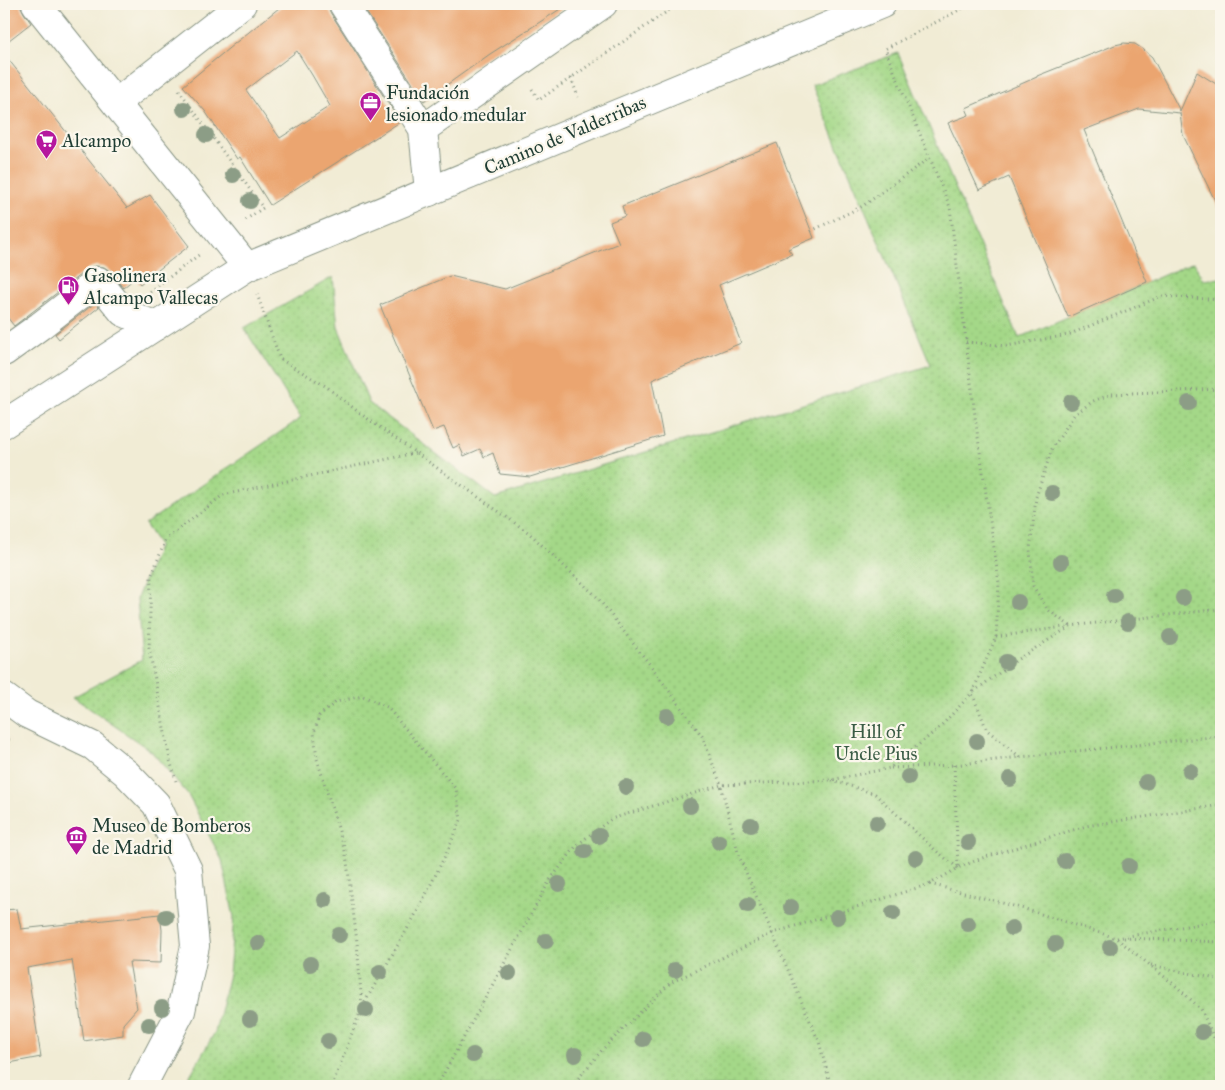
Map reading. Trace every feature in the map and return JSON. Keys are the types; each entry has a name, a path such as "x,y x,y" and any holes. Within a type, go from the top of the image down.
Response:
{"street":[{"path":"36,4 247,267"},
{"path":"116,103 242,4"},
{"path":"343,4 422,129 429,192"},
{"path":"422,129 603,4"},
{"name":"Camino de Valderribas","path":"4,424 247,267 882,4"},
{"path":"4,352 98,281 123,312 156,326"},
{"path":"4,697 26,714 93,746 126,772 156,804 188,870 195,946 181,1011 142,1086"}],"path":[{"path":"528,82 539,100 678,4"},
{"path":"962,4 964,8 884,49 950,207 976,424 999,583 996,637 972,693 988,730 1020,757"},
{"path":"123,312 190,263 222,236 263,208 177,86 160,69"},
{"path":"571,78 578,97"},
{"path":"811,231 863,206 929,158"},
{"path":"247,267 280,359 327,387 361,414 529,533 596,597 651,666 702,736 722,785 739,856 819,1042 831,1086"},
{"path":"966,342 1006,346 1068,335 1162,296 1221,300"},
{"path":"1070,626 1047,609 1033,586 1030,550 1036,497 1052,449 1074,415 1093,401 1112,394 1221,389"},
{"path":"156,804 176,782 170,760 149,648 151,577 166,539 223,495 415,453"},
{"path":"996,637 1070,626 1221,609"},
{"path":"890,768 938,729 972,693 1018,659 1070,626"},
{"path":"332,1086 362,1007 417,912 461,820 456,789 387,707 363,696 336,702 319,716 314,733 317,759 346,854 357,942 362,1007"},
{"path":"437,1086 550,880 577,845 611,819 722,785 831,780 890,768 954,765 1221,736"},
{"path":"954,765 958,868"},
{"path":"831,780 875,794 935,850 958,868"},
{"path":"572,1086 602,1050 670,983 773,934 930,884 958,868 982,858 1086,826 1221,805"},
{"path":"930,884 1025,910 1116,938 1221,942"},
{"path":"1116,938 1221,920"},
{"path":"1116,938 1176,986 1201,1009 1221,1054"},
{"path":"1150,965 1221,980"}],"green space":[{"name":"Hill of Uncle Pius","path":"898,53 1019,338 1194,262 1203,280 1221,278 1221,1086 184,1086 215,1032 229,974 234,917 222,860 187,793 151,751 73,697 142,660 137,598 159,545 145,524 301,418 244,328 333,277 338,327 369,403 495,498 931,365 812,85"}],"building":[{"path":"4,4 21,4 24,13 31,23 4,44"},
{"path":"284,4 328,4 330,12 400,122 270,205 240,157 237,159 205,111 183,86","holes":["297,51 330,106 280,138 246,90"]},
{"path":"361,4 568,4 490,54 424,101"},
{"path":"1124,43 1135,44 1152,57 1180,111 1197,72 1221,87 1221,213 1183,135 1180,113 1139,109 1084,130 1147,282 1068,317 1009,177 979,190 948,123 969,115 966,108 1037,76"},
{"name":"Alcampo","path":"4,54 127,208 150,195 189,246 140,284 135,278 123,288 110,271 104,267 96,266 89,268 14,326 4,313"},
{"path":"777,143 814,238 788,249 792,254 719,285 741,343 652,380 663,436 530,477 500,474 493,453 484,457 480,449 464,456 459,445 453,448 444,427 433,431 380,305 450,276 505,289 619,243 610,222 625,216 622,206"},
{"path":"95,303 99,307 59,339 55,334"},
{"path":"17,909 21,929 160,914 162,930 161,963 129,962 137,1008 123,1024 123,1035 84,1041 72,960 27,968 41,1057 4,1064 4,910"}],"place":[{"name":"Fundación lesionado medular","path":"370,122"},
{"name":"Alcampo","path":"46,159"},
{"name":"Gasolinera Alcampo Vallecas","path":"68,305"},
{"name":"Museo de Bomberos de Madrid","path":"76,855"}]}
